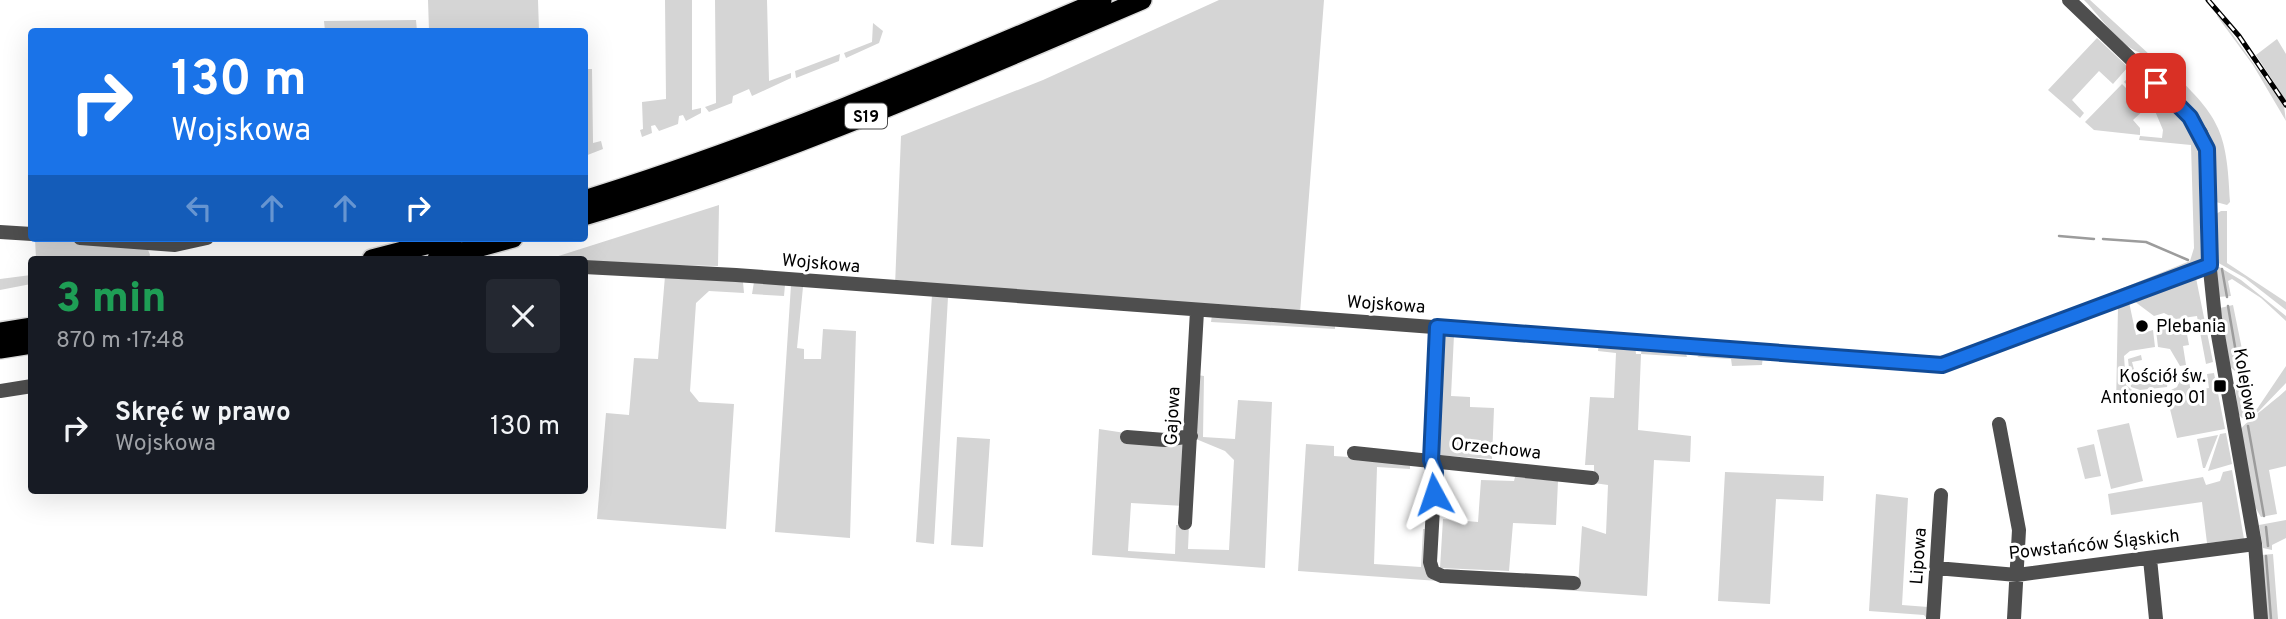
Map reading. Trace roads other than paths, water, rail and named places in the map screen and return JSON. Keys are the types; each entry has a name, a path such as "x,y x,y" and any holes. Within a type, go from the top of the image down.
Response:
{"highway":[{"name":"S19","path":"588,199 719,155 851,106 1101,0"},
{"name":"S19","path":"588,215 791,146 925,93 1142,0"},
{"path":"384,256 438,242"},
{"path":"448,256 499,242"},
{"path":"0,332 28,328"},
{"path":"0,349 28,345"}],"street":[{"name":"Kolejowa","path":"2069,0 2175,100 2201,133 2210,167 2210,265 2215,318 2255,544 2261,619"},
{"path":"0,232 28,234"},
{"path":"134,242 175,245 189,242"},
{"name":"Wojskowa","path":"588,267 736,275 1942,365 2210,265"},
{"name":"Gajowa","path":"1185,523 1197,311"},
{"path":"1437,327 1431,460 1435,472 1430,562 1433,572 1442,576 1574,583"},
{"path":"0,391 28,387"},
{"path":"1999,424 2019,530 2014,619"},
{"path":"1127,437 1165,440 1191,436"},
{"name":"Orzechowa","path":"1354,453 1592,478"},
{"name":"Lipowa","path":"1933,619 1941,495"},
{"name":"Powstańców Śląskich","path":"1936,568 2017,575 2255,544"},
{"path":"2150,559 2156,619"}],"waterway":[{"path":"2059,236 2094,239"},
{"path":"2103,239 2146,242 2188,260"},
{"path":"2222,269 2227,297"},
{"path":"2228,306 2239,370"},
{"path":"2240,381 2245,415"},
{"path":"2248,426 2264,516"},
{"path":"2266,527 2268,546"},
{"path":"2266,556 2271,619"}],"railway":[{"path":"2208,0 2239,36 2286,105"}],"place":[{"name":"Plebania","path":"2142,326"},
{"name":"Kościół św. Antoniego 01","path":"2220,386"}]}
